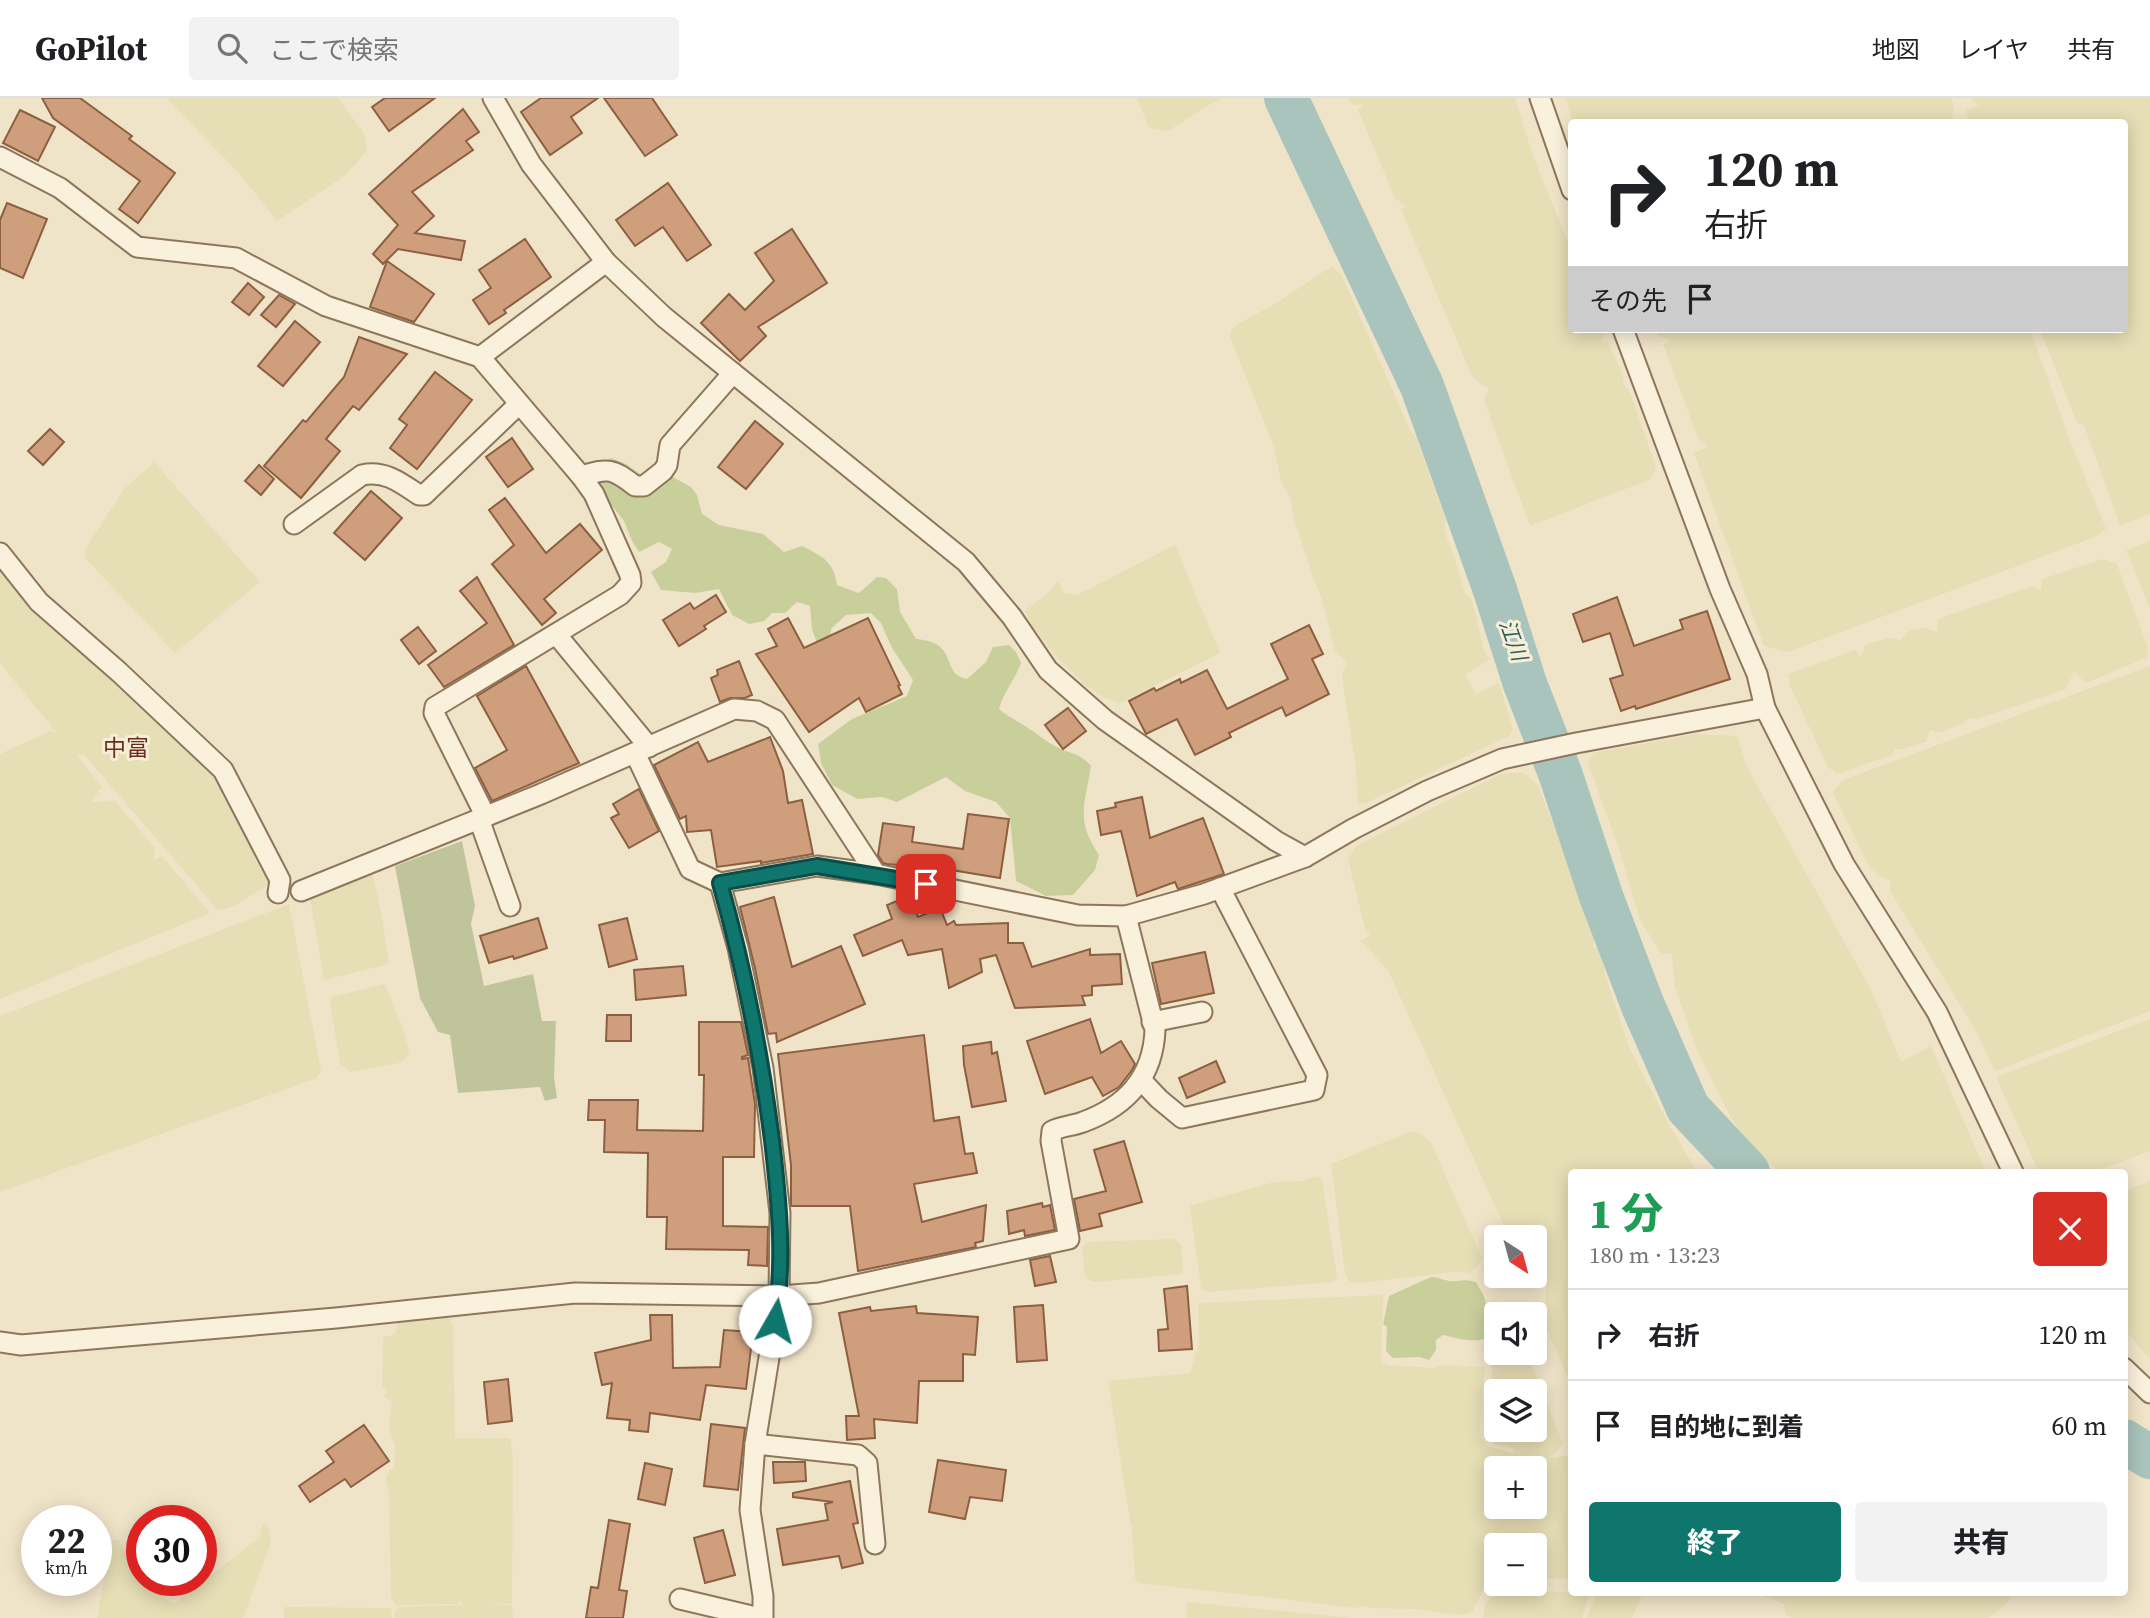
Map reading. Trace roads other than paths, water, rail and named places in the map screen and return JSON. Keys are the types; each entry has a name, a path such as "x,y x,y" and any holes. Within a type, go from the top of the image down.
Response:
{"street":[{"path":"493,98 531,163 606,262 664,317 966,562 1012,617 1048,670 1105,720 1276,841 1306,857"},
{"path":"1540,98 1568,178"},
{"path":"0,157 60,188 137,247 236,258 326,306 480,357 594,494 630,575 631,583 620,596 435,707 434,713 483,818 510,906"},
{"path":"480,357 606,262"},
{"path":"1624,333 1720,589 1757,674 1765,708 1844,864 1937,1012 2012,1169"},
{"path":"581,476 609,470 618,472 635,486 644,486 663,471 667,465 670,445 733,373"},
{"path":"294,524 362,475 375,472 386,475 419,495 424,495 519,404"},
{"path":"0,553 39,602 119,672 223,770 280,880 278,893"},
{"path":"556,634 642,750 690,869 720,883 817,866 876,874 1078,915 1126,916 1220,888 1306,857 1427,791 1502,759 1765,708"},
{"path":"301,891 483,818 734,709 757,711 775,720 876,874"},
{"path":"680,1599 761,1618 763,1596 750,1510 755,1444 779,1296 780,1213 763,1068 738,948 720,883"},
{"path":"1141,1080 1182,1118 1314,1090 1317,1075 1220,888"},
{"path":"0,1342 21,1345 336,1318 575,1293 779,1296 819,1293 1069,1239 1051,1141 1052,1131 1096,1117 1128,1096 1148,1068 1154,1044 1155,1030 1126,916"},
{"path":"1152,1022 1202,1012"},
{"path":"2128,1372 2150,1393"},
{"path":"755,1444 858,1455 864,1458 867,1463 875,1544"}],"waterway":[{"name":"江川","path":"1286,98 1422,386 1495,590 1525,684 1560,773 1601,896 1643,1006 1688,1108 1745,1169"},
{"name":"江川","path":"2128,1443 2150,1457"}],"district":[{"name":"中富","path":"126,748"}]}
